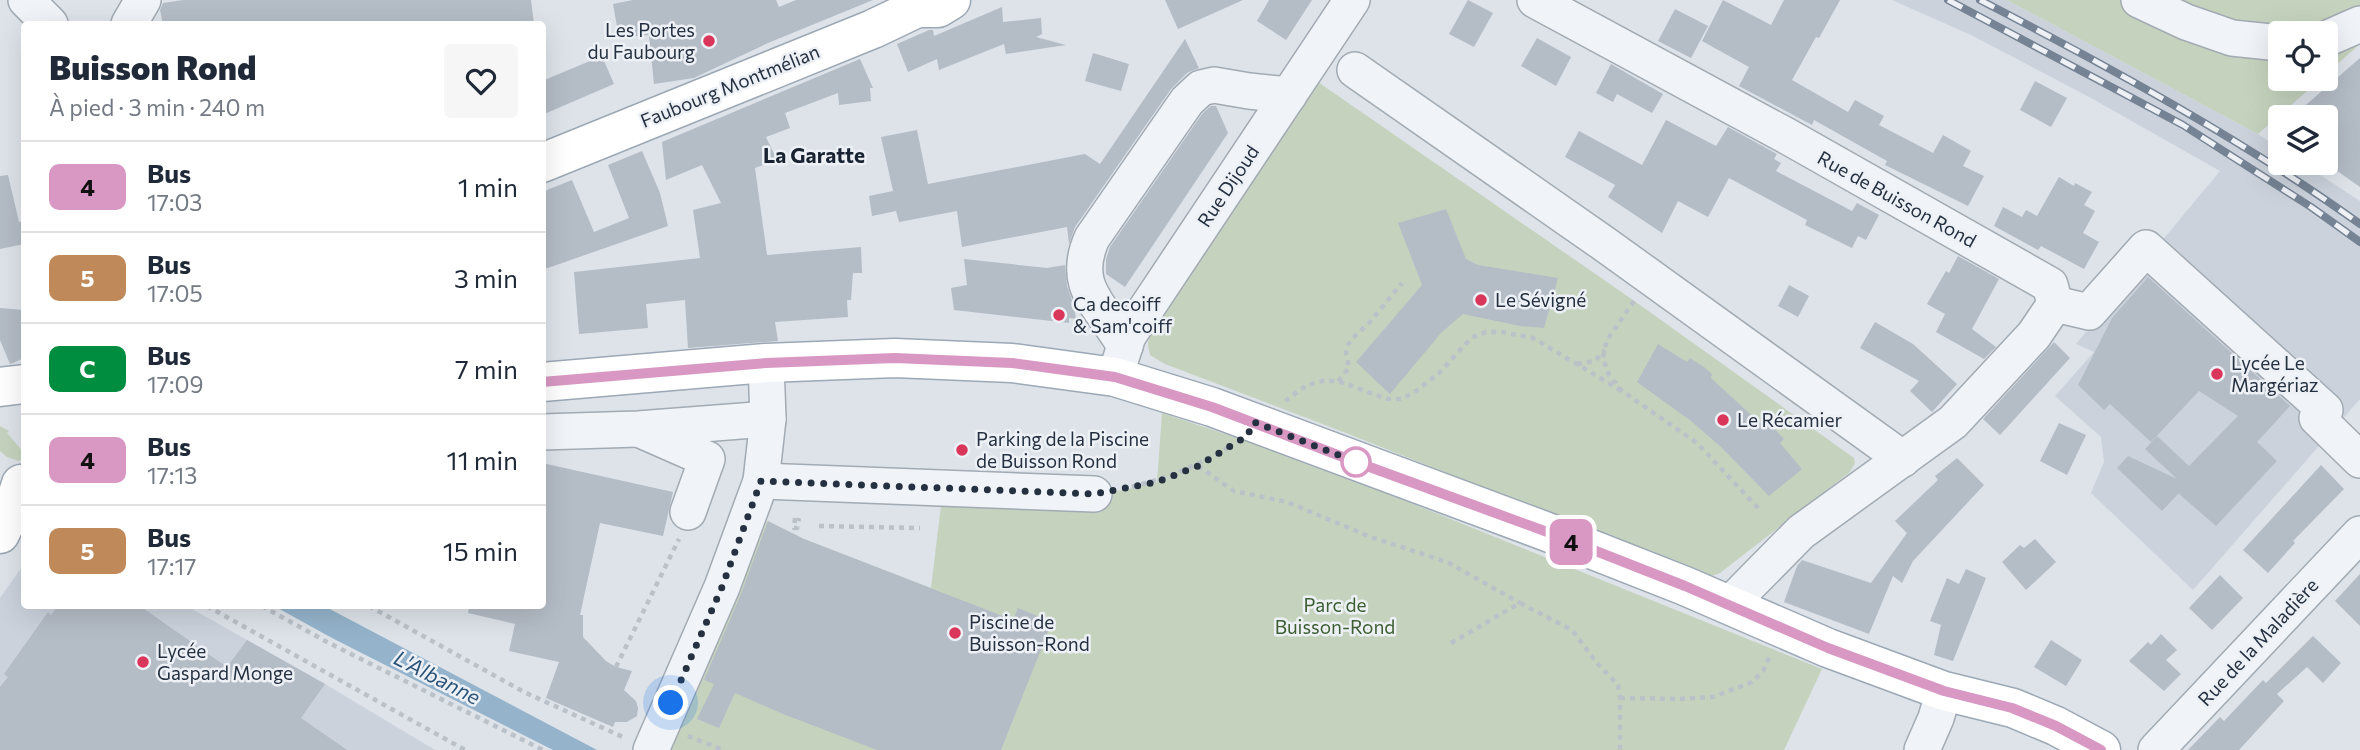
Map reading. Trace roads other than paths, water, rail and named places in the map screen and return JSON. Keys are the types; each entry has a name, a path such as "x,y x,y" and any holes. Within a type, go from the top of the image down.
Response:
{"main road":[{"name":"Faubourg Montmélian","path":"546,161 873,29 930,3"},
{"path":"546,382 766,363 908,358 1012,363 1120,361 1212,407 1562,538 1785,630 1944,691 2012,708 2056,726 2090,748"},
{"path":"0,534 15,483"}],"street":[{"path":"26,0 47,21"},
{"path":"131,21 144,0"},
{"name":"Rue Dijoud","path":"1120,361 1128,336 1135,325 1352,0"},
{"name":"Rue de Buisson Rond","path":"1535,0 1785,135 2050,285 2055,304"},
{"path":"2139,0 2186,22 2232,38 2268,42"},
{"path":"2338,34 2360,24"},
{"path":"1355,70 1651,277 1903,459"},
{"path":"1120,361 1112,322 1097,305 1086,283 1084,255 1092,238 1186,101 1201,88 1214,85 1289,94"},
{"path":"1729,605 1801,532 1952,422 2034,335 2055,304 2089,312 2146,248 2325,410 2317,418 2360,460"},
{"path":"655,741 722,587 761,481 768,419 766,363"},
{"path":"546,432 638,429 768,419"},
{"path":"638,429 707,459 688,512"},
{"path":"761,481 1094,494"},
{"name":"Rue de la Maladière","path":"2155,750 2360,534"},
{"path":"1922,750 1944,691"}],"water":[{"name":"L'Albanne","path":"279,609 330,609 597,750 553,750"}],"railway":[{"path":"1948,0 2183,125 2311,207 2360,242"},
{"path":"1980,0 2222,133 2360,224"}],"place":[{"name":"Les Portes du Faubourg","path":"709,41"},
{"name":"Le Sévigné","path":"1481,300"},
{"name":"Ca decoiff & Sam'coiff","path":"1059,315"},
{"name":"Lycée Le Margériaz","path":"2217,374"},
{"name":"Le Récamier","path":"1723,420"},
{"name":"Parking de la Piscine de Buisson Rond","path":"962,450"},
{"name":"Piscine de Buisson-Rond","path":"955,633"},
{"name":"Lycée Gaspard Monge","path":"143,662"}],"district":[{"name":"La Garatte","path":"814,156"}],"park label":[{"name":"Parc de Buisson-Rond","path":"1335,616"}]}
